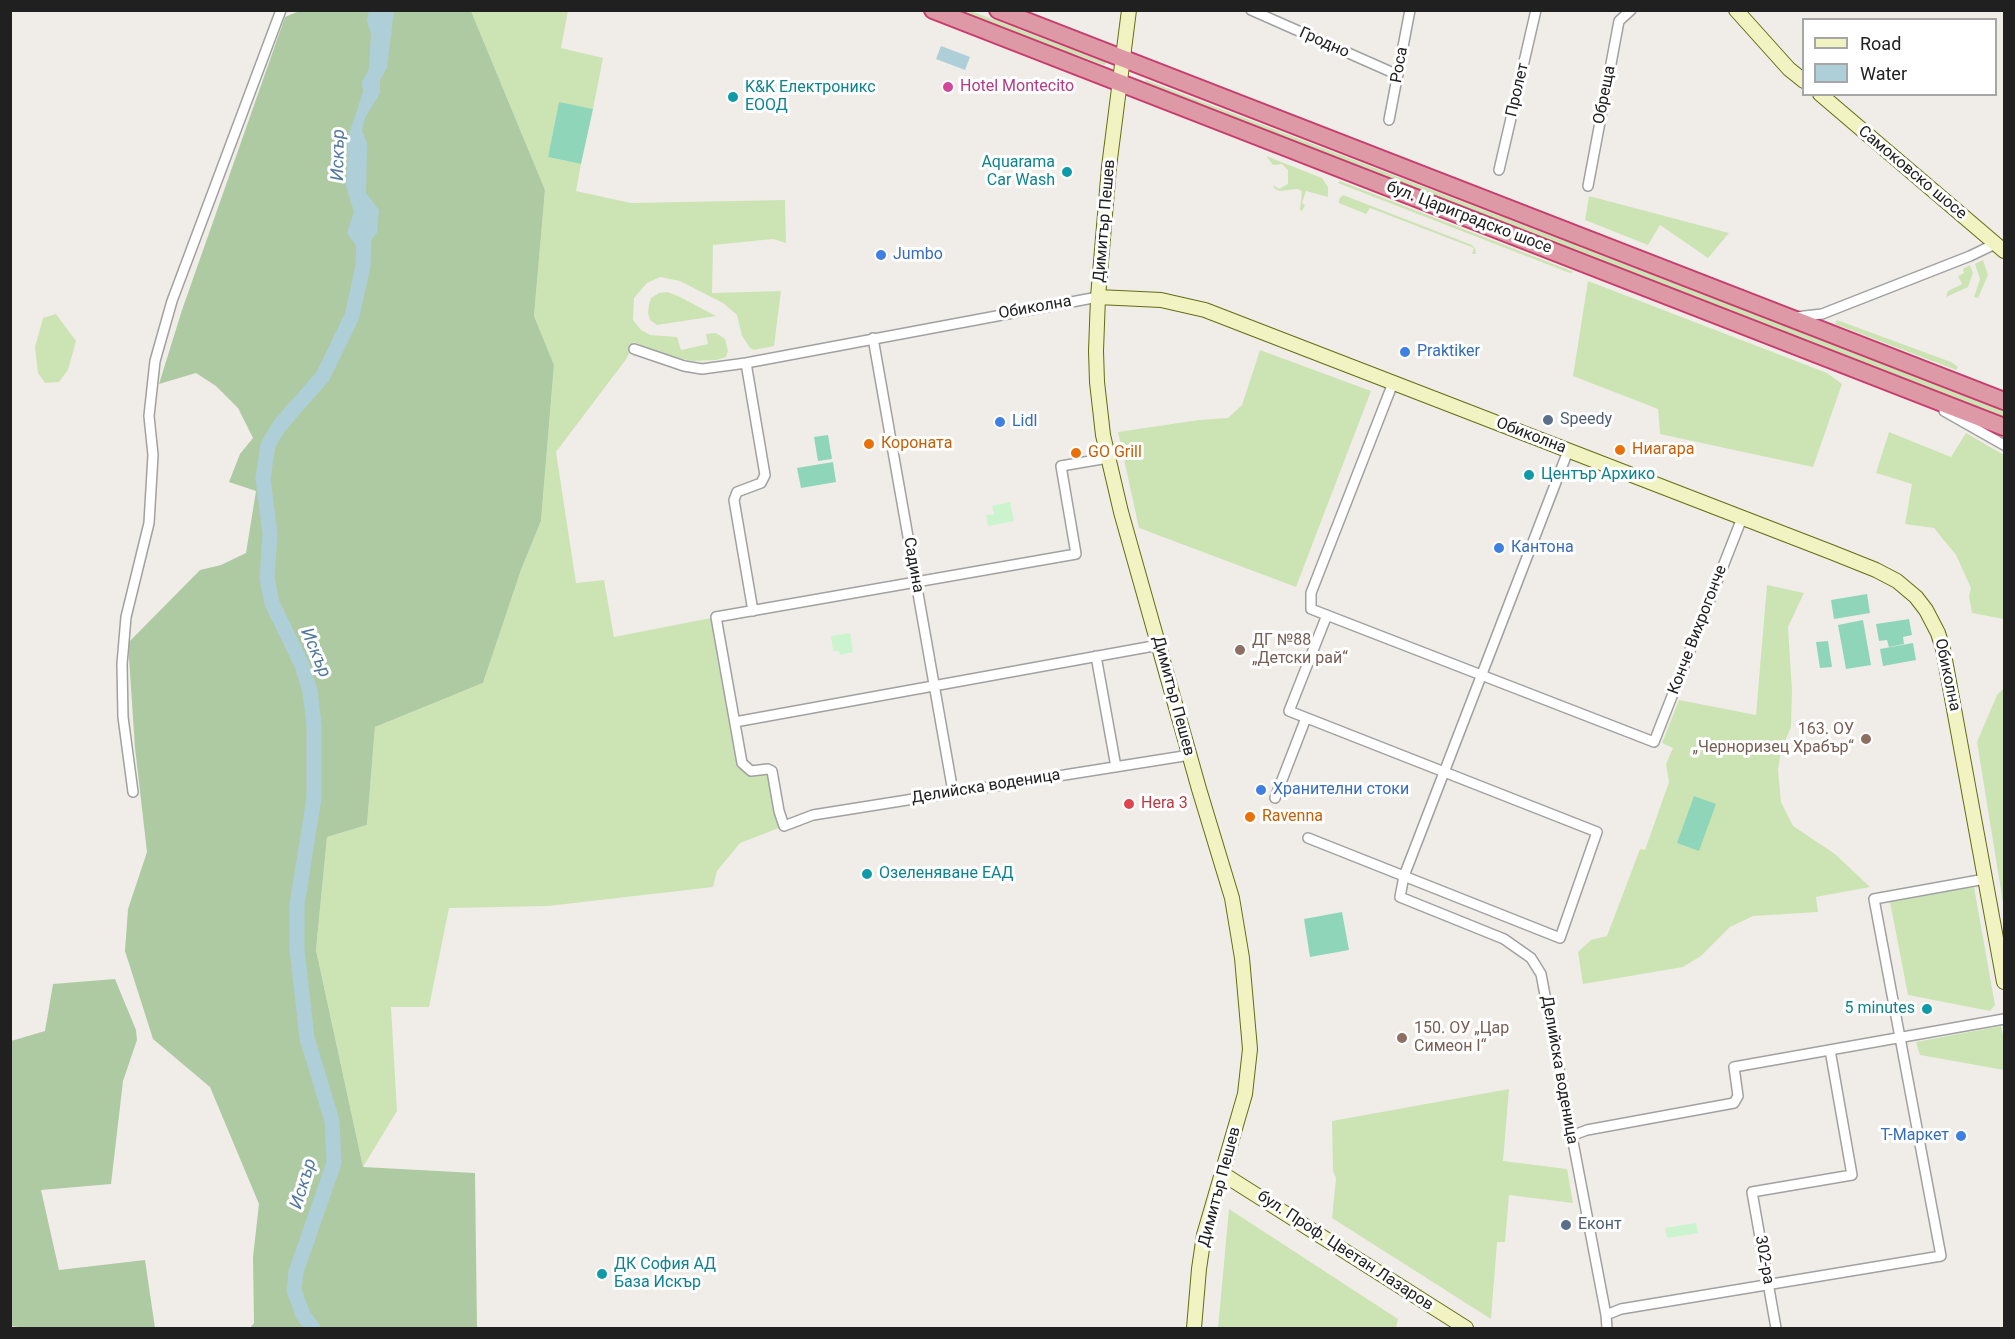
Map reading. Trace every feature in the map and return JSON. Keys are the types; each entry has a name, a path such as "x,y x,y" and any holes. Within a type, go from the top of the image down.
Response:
{"highway":[{"name":"бул. Цариградско шосе","path":"933,10 2004,427"},
{"name":"бул. Цариградско шосе","path":"998,10 2004,401"}],"main road":[{"name":"Димитър Пешев","path":"1129,10 1109,167 1098,297 1097,382 1107,458 1232,898 1242,958 1250,1049 1245,1094 1204,1235 1194,1329"},
{"path":"1736,10 1802,80"},
{"name":"Самоковско шосе","path":"1822,96 2000,248"},
{"name":"Обиколна","path":"1098,297 1143,298 1193,306 1876,570 1897,581 1916,597 1926,610 1938,633 1947,664 2004,982"},
{"name":"бул. Проф. Цветан Лазаров","path":"1223,1174 1466,1329"}],"street":[{"path":"134,792 123,717 122,664 126,617 144,549 148,523 153,454 149,416 155,361 172,301 281,10"},
{"name":"Гродно","path":"1251,10 1273,15 1398,75"},
{"name":"Роса","path":"1389,120 1410,10"},
{"name":"Пролет","path":"1499,170 1536,10"},
{"name":"Обреща","path":"1588,186 1619,21 1631,10"},
{"path":"1790,318 1822,314 1970,256 2000,248"},
{"name":"Обиколна","path":"634,349 684,366 702,369 746,363 1098,297"},
{"name":"Садина","path":"873,338 953,792"},
{"path":"746,363 765,470 764,480 737,492 734,500 753,611"},
{"path":"1892,382 2004,445"},
{"path":"1393,383 1311,593 1311,609 1482,675"},
{"path":"1404,876 1568,451"},
{"path":"1107,458 1061,466 1076,554 716,618 735,722 1159,645"},
{"name":"Конче Вихрогонче","path":"1482,675 1654,742 1742,518"},
{"path":"1308,838 1560,938 1597,832 1289,711 1326,615"},
{"path":"1096,656 1116,767"},
{"path":"1275,798 1306,718"},
{"name":"Делийска воденица","path":"735,722 742,763 751,771 768,769 772,771 784,826 813,815 1190,755"},
{"name":"Делийска воденица","path":"1404,876 1400,897 1504,939 1531,958 1541,974 1607,1329"},
{"path":"1606,1315 1621,1309 1941,1256 1874,899 1985,879"},
{"path":"1571,1136 1587,1130 1732,1104 1738,1096 1734,1067 2004,1019"},
{"name":"302-ра","path":"1776,1329 1752,1192 1852,1175 1830,1050"}],"green space":[{"path":"302,10 471,11 545,190 534,316 554,365 541,521 521,570 483,683 375,727 367,825 327,837 316,950 363,1167 475,1173 477,1328 250,1328 254,1323 253,1257 259,1204 210,1087 153,1039 125,951 128,909 147,852 135,748 128,643 200,570 221,565 246,553 256,491 229,482 240,454 253,438 238,408 216,386 196,373 159,384 182,310 285,17"},
{"path":"471,11 568,11 561,48 603,58 593,109 559,103 548,157 581,164 576,191 631,203 785,200 786,243 773,239 713,245 712,293 781,291 774,346 754,350 750,348 742,336 737,315 723,303 680,281 660,277 647,283 634,298 633,320 641,330 650,335 677,337 681,350 708,344 706,334 716,333 725,339 728,351 726,357 693,361 663,355 634,342 627,358 556,452 576,583 604,580 614,637 716,617 742,763 751,771 768,769 784,826 740,843 717,871 713,887 548,906 449,908 429,1007 391,1007 397,1111 363,1167 316,950 327,837 367,825 375,727 483,683 521,570 541,521 554,365 534,316 545,190"},
{"path":"953,11 971,11 1106,64 1104,65"},
{"path":"1146,80 2004,410 2004,418 1144,84"},
{"path":"559,102 593,109 581,164 548,157"},
{"path":"1266,156 1322,178 1328,187 1328,197 1306,191 1302,203 1305,205 1302,211 1300,210 1302,191 1275,189 1273,185 1279,189 1288,184 1288,170 1282,164 1273,165"},
{"path":"1340,181 1574,272 1570,273 1338,183"},
{"path":"1343,195 1472,245 1475,248 1476,254 1472,254 1474,248 1370,208 1366,214 1339,203"},
{"path":"1589,196 1729,233 1708,258 1660,225 1648,245 1585,220"},
{"path":"1983,260 1988,275 1978,298 1974,297 1980,279 1975,264"},
{"path":"1970,265 1973,273 1968,287 1946,297 1948,291 1962,284 1958,276 1964,273 1963,269"},
{"path":"1588,281 1827,373 1842,384 1813,467 1660,434 1658,409 1573,376"},
{"path":"667,292 716,316 657,325 650,320 649,304 651,298 659,293"},
{"path":"56,314 76,341 68,370 59,382 45,383 38,373 35,347 43,318"},
{"path":"1837,320 1951,362 1958,367 1956,370 1835,324"},
{"path":"1260,350 1371,391 1296,587 1139,528 1118,432 1228,418 1242,405"},
{"path":"1889,432 1951,457 1966,433 2004,455 2004,619 1972,613 1969,596 1971,588 1956,555 1934,528 1905,524 1912,484 1876,473"},
{"path":"828,435 832,459 818,461 814,437"},
{"path":"833,462 836,482 801,488 797,468"},
{"path":"1010,502 1014,521 988,526 986,515 994,514 992,506"},
{"path":"1767,585 1804,593 1788,627 1792,691 1791,727 1781,751 1778,770 1781,802 1793,826 1835,854 1870,887 1816,897 1818,912 1753,916 1730,927 1701,956 1683,967 1583,984 1578,952 1591,940 1607,936 1640,849 1645,850 1669,782 1666,764 1673,748 1662,743 1679,700 1756,715"},
{"path":"1867,594 1870,613 1834,619 1831,600"},
{"path":"1909,619 1912,635 1903,637 1904,644 1889,647 1887,640 1879,641 1876,624"},
{"path":"1863,620 1871,665 1846,669 1838,625"},
{"path":"850,633 853,652 840,655 839,651 833,651 831,636"},
{"path":"1828,641 1832,667 1820,668 1816,642"},
{"path":"1913,643 1916,660 1883,666 1880,649"},
{"path":"2004,688 2004,909 1977,742 1997,695"},
{"path":"1694,796 1716,804 1699,851 1677,843"},
{"path":"1974,887 1995,1005 1990,1011 1908,995 1890,902"},
{"path":"1342,912 1349,950 1310,957 1304,919"},
{"path":"115,979 136,1030 137,1040 123,1081 111,1184 41,1190 59,1270 145,1260 155,1328 11,1326 11,1041 45,1031 53,984"},
{"path":"2001,1026 2004,1041 2004,1070 1920,1055 1916,1042"},
{"path":"1509,1089 1503,1161 1567,1169 1573,1203 1509,1195 1505,1242 1497,1242 1491,1319 1332,1218 1336,1178 1333,1171 1332,1121"},
{"path":"1229,1209 1398,1319 1396,1328 1218,1328"},
{"path":"1696,1223 1698,1233 1667,1238 1665,1228"}],"water":[{"path":"369,11 394,11 387,68 380,80 380,93 365,118 362,131 367,143 366,193 379,210 377,233 369,242 364,257 347,233 354,212 346,186 348,137 363,92 362,82 369,69 371,33 367,21"},
{"path":"941,46 970,57 965,70 936,59"}],"waterway":[{"name":"Искър","path":"313,1328 303,1315 294,1290 296,1272 334,1163 332,1121 307,1038 297,949 297,905 314,798 314,725 310,691 302,665 272,603 267,578 270,534 263,478 268,445 280,425 323,376 352,316 363,266 364,237"}],"place":[{"name":"Hotel Montecito","path":"948,87"},
{"name":"K&K Електроникс ЕООД","path":"733,97"},
{"name":"Aquarama Car Wash","path":"1067,172"},
{"name":"Jumbo","path":"881,255"},
{"name":"Praktiker","path":"1405,352"},
{"name":"Speedy","path":"1548,420"},
{"name":"Lidl","path":"1000,422"},
{"name":"Короната","path":"869,444"},
{"name":"Ниагара","path":"1620,450"},
{"name":"GO Grill","path":"1076,453"},
{"name":"Център Архико","path":"1529,475"},
{"name":"Кантона","path":"1499,548"},
{"name":"ДГ №88 „Детски рай“","path":"1240,650"},
{"name":"163. ОУ „Черноризец Храбър“","path":"1866,739"},
{"name":"Хранителни стоки","path":"1261,790"},
{"name":"Hera 3","path":"1129,804"},
{"name":"Ravenna","path":"1250,817"},
{"name":"Озеленяване ЕАД","path":"867,874"},
{"name":"5 minutes","path":"1927,1009"},
{"name":"150. ОУ „Цар Симеон I“","path":"1402,1038"},
{"name":"Т-Маркет","path":"1961,1136"},
{"name":"Еконт","path":"1566,1225"},
{"name":"ДК София АД База Искър","path":"602,1274"}]}
